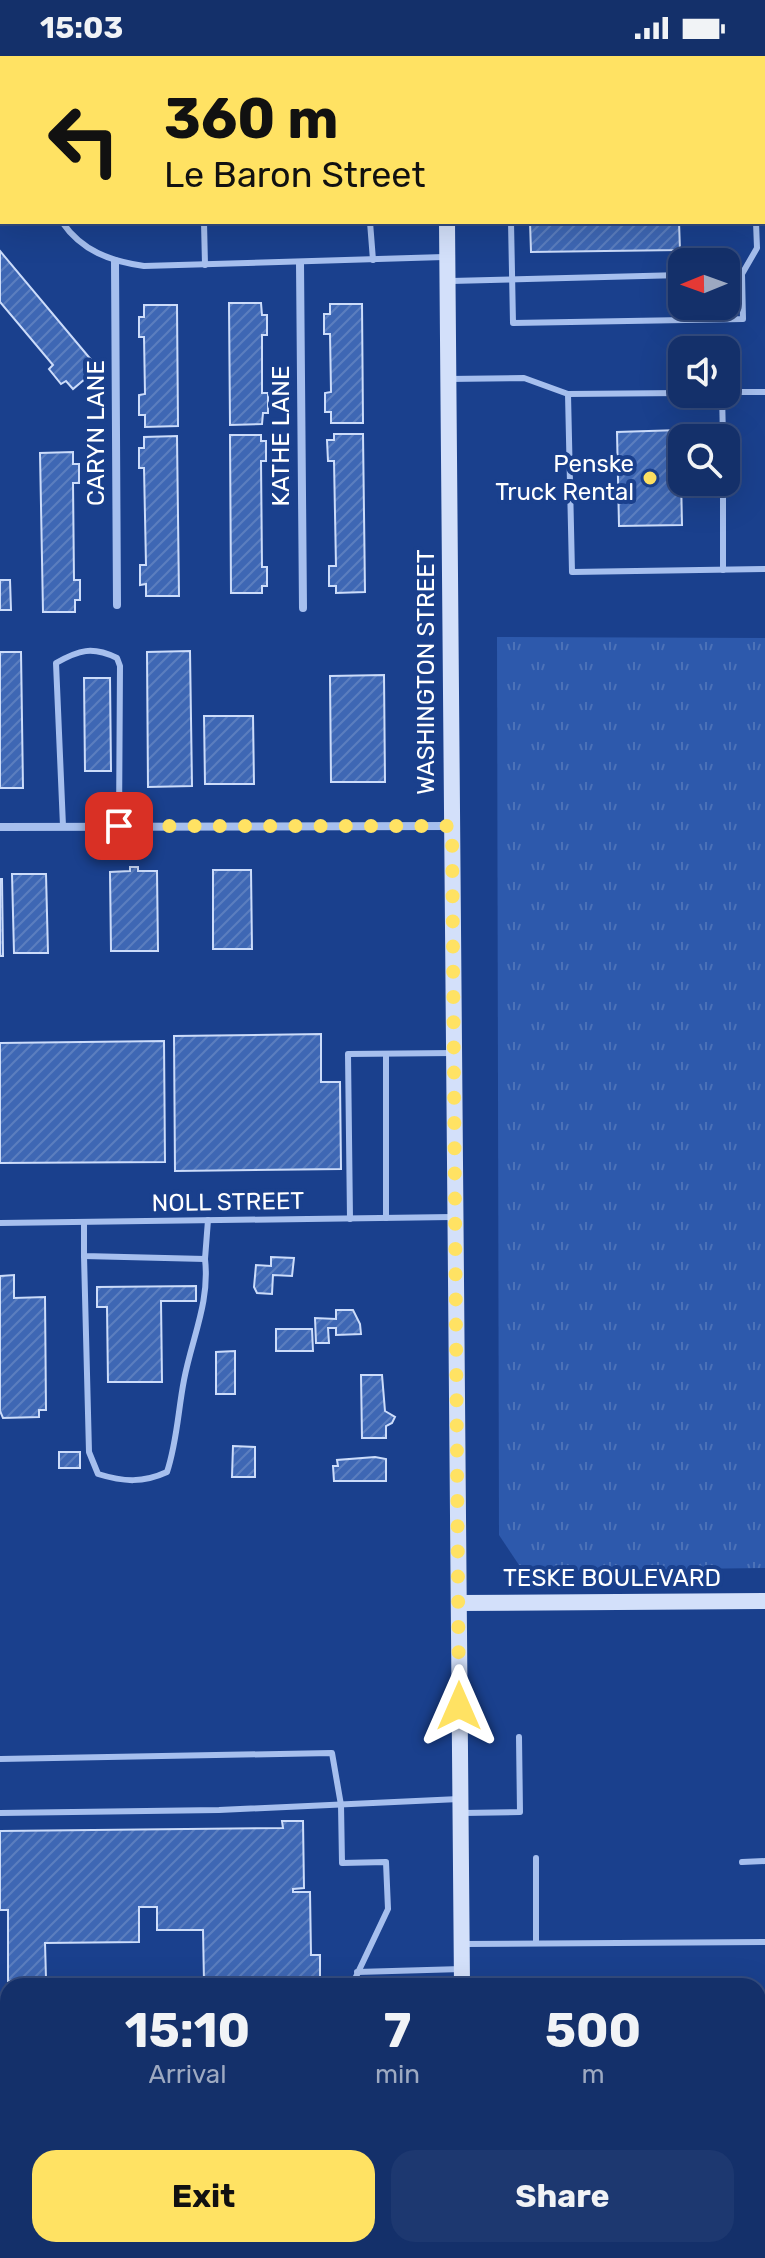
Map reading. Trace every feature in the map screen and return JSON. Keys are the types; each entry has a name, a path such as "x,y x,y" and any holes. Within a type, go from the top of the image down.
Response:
{"main road":[{"name":"WASHINGTON STREET","path":"447,224 462,1978"},
{"name":"TESKE BOULEVARD","path":"459,1603 765,1601"}],"street":[{"name":"CARYN LANE","path":"115,261 117,605"},
{"name":"KATHE LANE","path":"300,263 303,608"},
{"path":"0,827 452,826"}],"lane":[{"path":"64,224 82,246 115,261 144,266 447,257"},
{"path":"204,224 205,265"},
{"path":"370,224 373,260"},
{"path":"511,224 513,323 743,319 742,274 757,248 756,224"},
{"path":"447,281 668,275"},
{"path":"448,379 524,378 568,394 668,393"},
{"path":"740,393 765,392"},
{"path":"568,394 572,572 765,569"},
{"path":"723,496 723,570"},
{"path":"63,826 56,663 84,649 102,650 117,658 120,666 119,826"},
{"path":"350,1219 348,1054 454,1053"},
{"path":"386,1054 386,1218"},
{"name":"NOLL STREET","path":"0,1223 456,1217"},
{"path":"84,1222 89,1452 98,1474 120,1481 148,1480 167,1472 174,1449 184,1378 208,1284 205,1259 208,1220"},
{"path":"84,1256 205,1259"},
{"path":"0,1813 341,1805 459,1806 520,1812 519,1737"},
{"path":"0,1759 332,1753 341,1805 342,1863 386,1862 388,1909 353,1978"},
{"path":"536,1858 536,1943"},
{"path":"742,1862 765,1861"},
{"path":"461,1944 765,1942"},
{"path":"357,1972 462,1978"}],"green space":[{"path":"497,637 765,638 765,1568 523,1571 499,1535"}],"building":[{"path":"530,224 679,224 680,248 531,252"},
{"path":"0,251 98,368 73,389 66,381 61,384 49,369 53,365 0,302"},
{"path":"229,303 261,303 262,315 267,315 267,335 262,335 262,393 268,393 268,413 263,413 262,424 230,425"},
{"path":"330,304 362,304 363,423 331,423 331,412 325,412 325,393 331,392 330,334 324,334 324,314 330,314"},
{"path":"144,305 177,305 178,426 145,427 145,415 139,415 139,395 145,394 144,337 139,337 139,317 144,317"},
{"name":"Penske Truck Rental","path":"668,430 668,496 681,496 682,525 619,526 617,432"},
{"path":"334,434 363,434 365,592 336,593 336,586 329,586 329,566 336,566 334,461 328,461 327,440 334,440"},
{"path":"230,435 261,435 261,441 266,441 266,461 261,461 262,567 267,567 267,586 262,586 262,593 231,593"},
{"path":"177,436 179,596 146,596 146,584 140,585 140,565 146,565 144,468 139,468 139,448 144,448 144,437"},
{"path":"73,452 73,464 79,464 79,483 73,483 74,580 80,580 80,600 75,600 75,612 43,612 40,453"},
{"path":"0,580 10,580 11,610 0,610"},
{"path":"190,651 192,786 148,787 147,652"},
{"path":"0,652 21,652 23,788 0,788"},
{"path":"384,675 385,782 331,782 330,676"},
{"path":"84,678 110,678 111,771 85,771"},
{"path":"204,716 253,716 254,784 205,784"},
{"path":"130,867 138,867 138,871 157,871 158,951 111,951 110,872 130,871"},
{"path":"213,870 251,870 252,949 213,949"},
{"path":"12,874 46,874 48,953 14,953"},
{"path":"2,879 3,956 0,956"},
{"path":"321,1034 321,1082 340,1082 341,1169 175,1171 174,1036"},
{"path":"164,1041 165,1162 0,1163 0,1043"},
{"path":"271,1257 294,1258 292,1276 273,1275 272,1294 257,1293 254,1287 256,1265 271,1266"},
{"path":"14,1275 14,1298 45,1297 46,1410 39,1410 39,1417 3,1418 0,1411 0,1276"},
{"path":"196,1286 196,1301 161,1301 162,1382 108,1382 107,1307 97,1307 97,1287"},
{"path":"336,1310 353,1310 361,1334 336,1335 336,1328 328,1328 329,1343 316,1343 315,1318 336,1319"},
{"path":"276,1329 312,1329 313,1351 276,1351"},
{"path":"235,1351 235,1394 216,1394 216,1352"},
{"path":"361,1375 382,1375 385,1411 395,1417 386,1426 386,1438 362,1438"},
{"path":"233,1446 255,1447 255,1477 232,1477"},
{"path":"59,1452 80,1452 80,1468 59,1468"},
{"path":"386,1459 386,1481 334,1481 333,1466 338,1466 337,1460"},
{"path":"282,1821 303,1821 304,1888 293,1889 293,1892 310,1892 311,1955 320,1955 320,1978 204,1978 203,1930 157,1930 157,1907 139,1907 139,1942 45,1943 46,1978 8,1978 8,1910 0,1910 0,1831 283,1828"}],"place":[{"name":"Penske Truck Rental","path":"650,478"}],"route":[{"path":"119,826 452,826 459,1706"}]}
